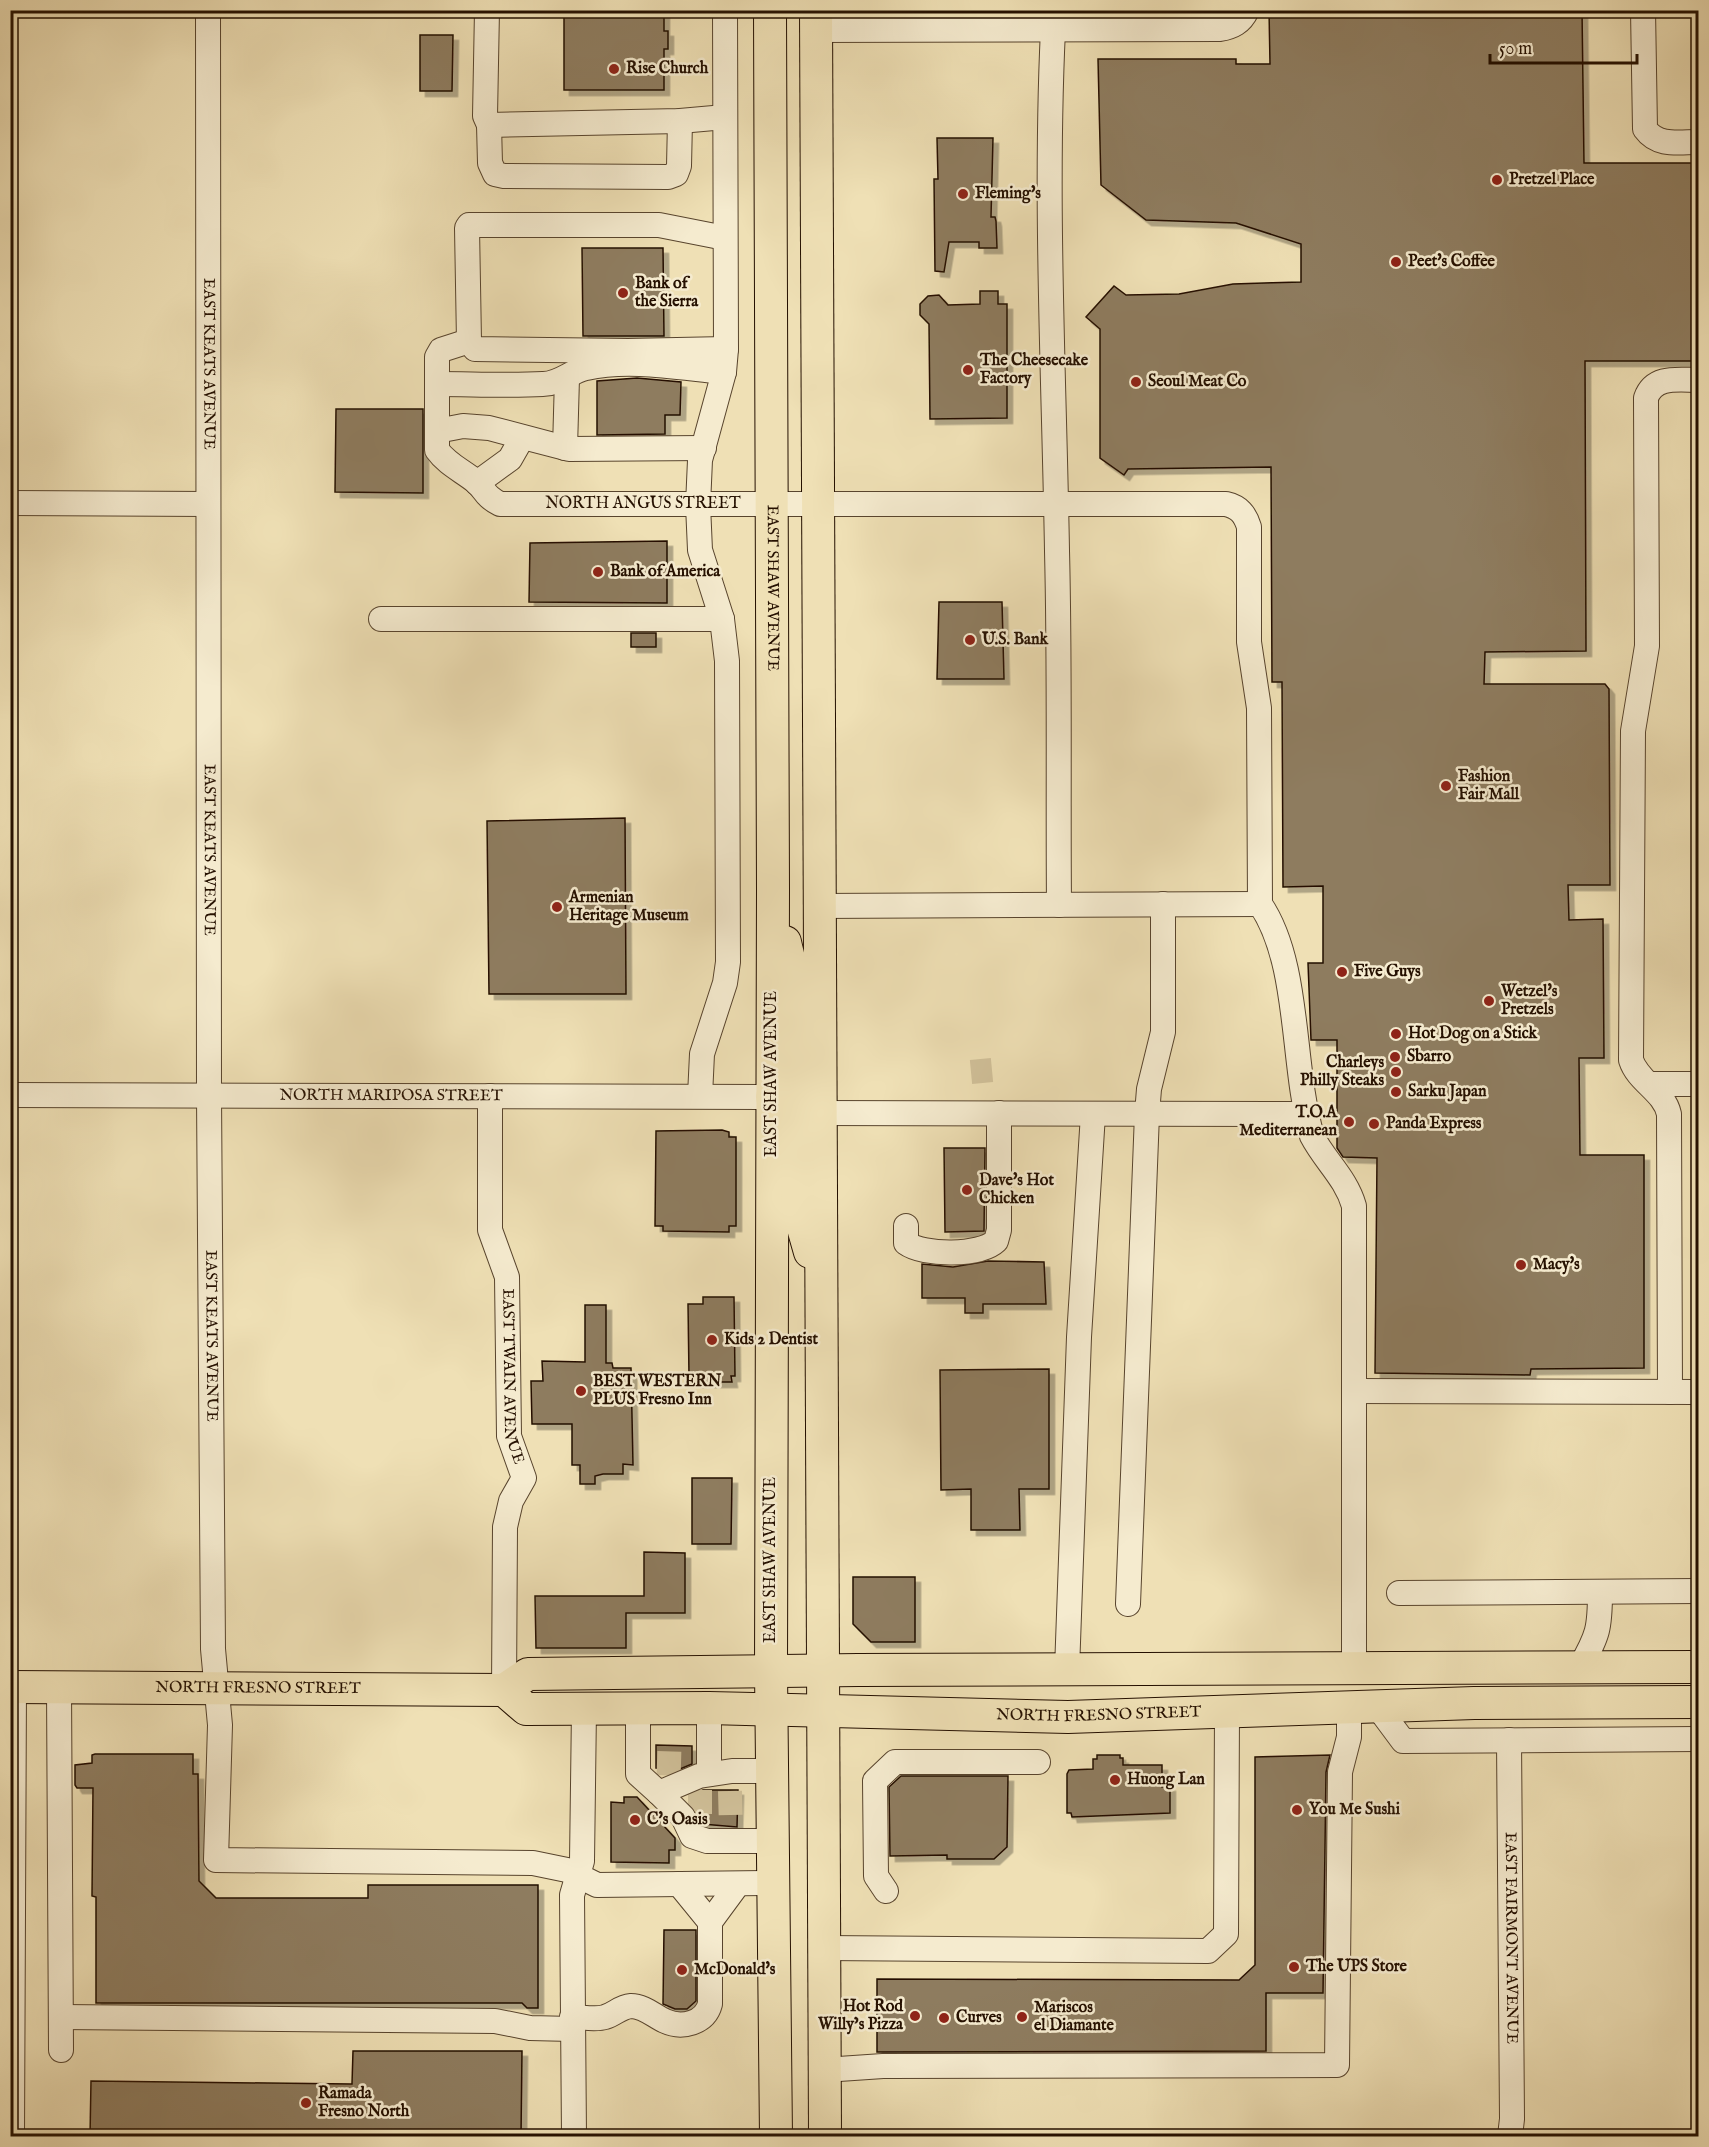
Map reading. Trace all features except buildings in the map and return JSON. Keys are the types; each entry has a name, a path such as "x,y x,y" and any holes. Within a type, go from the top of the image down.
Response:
{"main road":[{"name":"EAST SHAW AVENUE","path":"770,10 773,889 771,1711 776,2136"},
{"path":"816,20 825,2136"},
{"path":"773,889 795,986 796,1080 805,1102 819,1113"},
{"path":"772,1096 783,1099 792,1106 796,1116 798,1210 821,1288"},
{"path":"504,1690 528,1674 1698,1667"},
{"path":"1227,1712 1239,1695 1251,1691 1329,1687 1354,1670"},
{"name":"NORTH FRESNO STREET","path":"12,1687 504,1690 526,1708 709,1708 823,1713 1068,1717 1363,1707 1698,1702"}],"street":[{"name":"EAST KEATS AVENUE","path":"208,10 209,1095 213,1649 220,1725 216,1860 533,1863 560,1868 578,1878"},
{"path":"487,10 485,116 489,125 490,163 495,174 504,176 668,177 676,174 680,166 680,121"},
{"path":"700,1096 702,1054 725,983 728,962 727,661 722,619 700,550 698,505 698,473 725,361 725,10"},
{"path":"816,20 1053,20 1220,29 1232,27 1244,17 1247,10"},
{"path":"1643,10 1645,129 1654,139 1661,142 1698,142"},
{"path":"1053,20 1052,291 1059,905"},
{"path":"489,125 680,121 725,117"},
{"path":"725,238 659,225 469,225 467,228 469,341 475,349 628,351 725,361"},
{"name":"NORTH ANGUS STREET","path":"469,341 441,350 437,357 437,450 445,461 477,483 486,497 500,504 1226,504 1240,510 1249,527 1249,642 1259,708 1260,904"},
{"path":"437,384 546,384 567,378 584,368 725,361"},
{"path":"565,448 567,378"},
{"path":"1670,1392 1669,1114 1664,1101 1638,1074 1632,1060 1633,731 1647,646 1646,398 1649,390 1661,381 1698,380"},
{"path":"437,431 463,426 489,428 565,448 704,448"},
{"path":"477,483 510,459 522,438"},
{"path":"10,503 208,504"},
{"path":"381,619 722,619"},
{"path":"1128,1604 1147,1114 1149,1089 1163,1032 1163,904"},
{"path":"818,906 1260,904 1269,917 1282,949 1307,1114 1317,1146 1348,1187 1354,1206 1354,1670"},
{"path":"1649,1084 1698,1084"},
{"name":"NORTH MARIPOSA STREET","path":"10,1095 772,1096"},
{"name":"EAST TWAIN AVENUE","path":"490,1096 490,1230 507,1276 509,1436 524,1478 511,1501 506,1527 504,1690"},
{"path":"819,1113 1307,1114"},
{"path":"906,1226 906,1243 922,1251 981,1251 996,1241 999,1230 999,1113"},
{"path":"1068,1670 1079,1349 1093,1114"},
{"path":"1355,1391 1698,1392"},
{"path":"1399,1593 1698,1591"},
{"path":"1580,1667 1596,1640 1600,1627 1600,1592"},
{"path":"12,1687 12,2136"},
{"path":"59,1687 61,2050"},
{"path":"824,2070 895,2066 1337,2065 1340,1772 1348,1737 1363,1707 1403,1741 1698,1739"},
{"path":"574,2136 572,1894 582,1861 584,1708"},
{"path":"638,1708 647,1758 639,1774 683,1817 692,1836 716,1834 772,1841"},
{"path":"709,1708 709,1772"},
{"path":"824,1948 1208,1951 1226,1934 1227,1712"},
{"name":"EAST FAIRMONT AVENUE","path":"1509,1740 1512,2119 1510,2136"},
{"path":"886,1891 876,1876 875,1781 895,1762 1038,1762"},
{"path":"659,1793 709,1772 772,1771"},
{"path":"578,1878 597,1885 772,1883"},
{"path":"680,1884 710,1922"},
{"path":"61,2017 495,2021 530,2028 604,2018 621,2008 632,2006 647,2011 667,2023 699,2021 708,2012 710,1922 738,1884"}],"tunnel":[{"path":"971,1072 992,1070"},
{"path":"657,1763 691,1764"},
{"path":"700,1790 700,1825"},
{"path":"730,1791 731,1827"}],"place":[{"name":"Rise Church","path":"614,69"},
{"name":"Pretzel Place","path":"1497,180"},
{"name":"Fleming's","path":"963,194"},
{"name":"Peet's Coffee","path":"1396,262"},
{"name":"Bank of the Sierra","path":"623,293"},
{"name":"The Cheesecake Factory","path":"968,370"},
{"name":"Seoul Meat Co","path":"1136,382"},
{"name":"Bank of America","path":"598,572"},
{"name":"U.S. Bank","path":"970,640"},
{"name":"Fashion Fair Mall","path":"1446,786"},
{"name":"Armenian Heritage Museum","path":"557,907"},
{"name":"Five Guys","path":"1342,972"},
{"name":"Wetzel's Pretzels","path":"1489,1001"},
{"name":"Hot Dog on a Stick","path":"1396,1034"},
{"name":"Sbarro","path":"1395,1057"},
{"name":"Charleys Philly Steaks","path":"1396,1072"},
{"name":"Sarku Japan","path":"1396,1092"},
{"name":"T.O.A Mediterranean","path":"1349,1122"},
{"name":"Panda Express","path":"1374,1124"},
{"name":"Dave's Hot Chicken","path":"967,1190"},
{"name":"Macy's","path":"1521,1265"},
{"name":"Kids 2 Dentist","path":"712,1340"},
{"name":"BEST WESTERN PLUS Fresno Inn","path":"581,1391"},
{"name":"Huong Lan","path":"1115,1780"},
{"name":"You Me Sushi","path":"1297,1810"},
{"name":"C's Oasis","path":"635,1820"},
{"name":"The UPS Store","path":"1294,1967"},
{"name":"McDonald's","path":"682,1970"},
{"name":"Hot Rod Willy’s Pizza","path":"915,2016"},
{"name":"Mariscos el Diamante","path":"1022,2017"},
{"name":"Curves","path":"944,2018"},
{"name":"Ramada Fresno North","path":"306,2103"}]}
